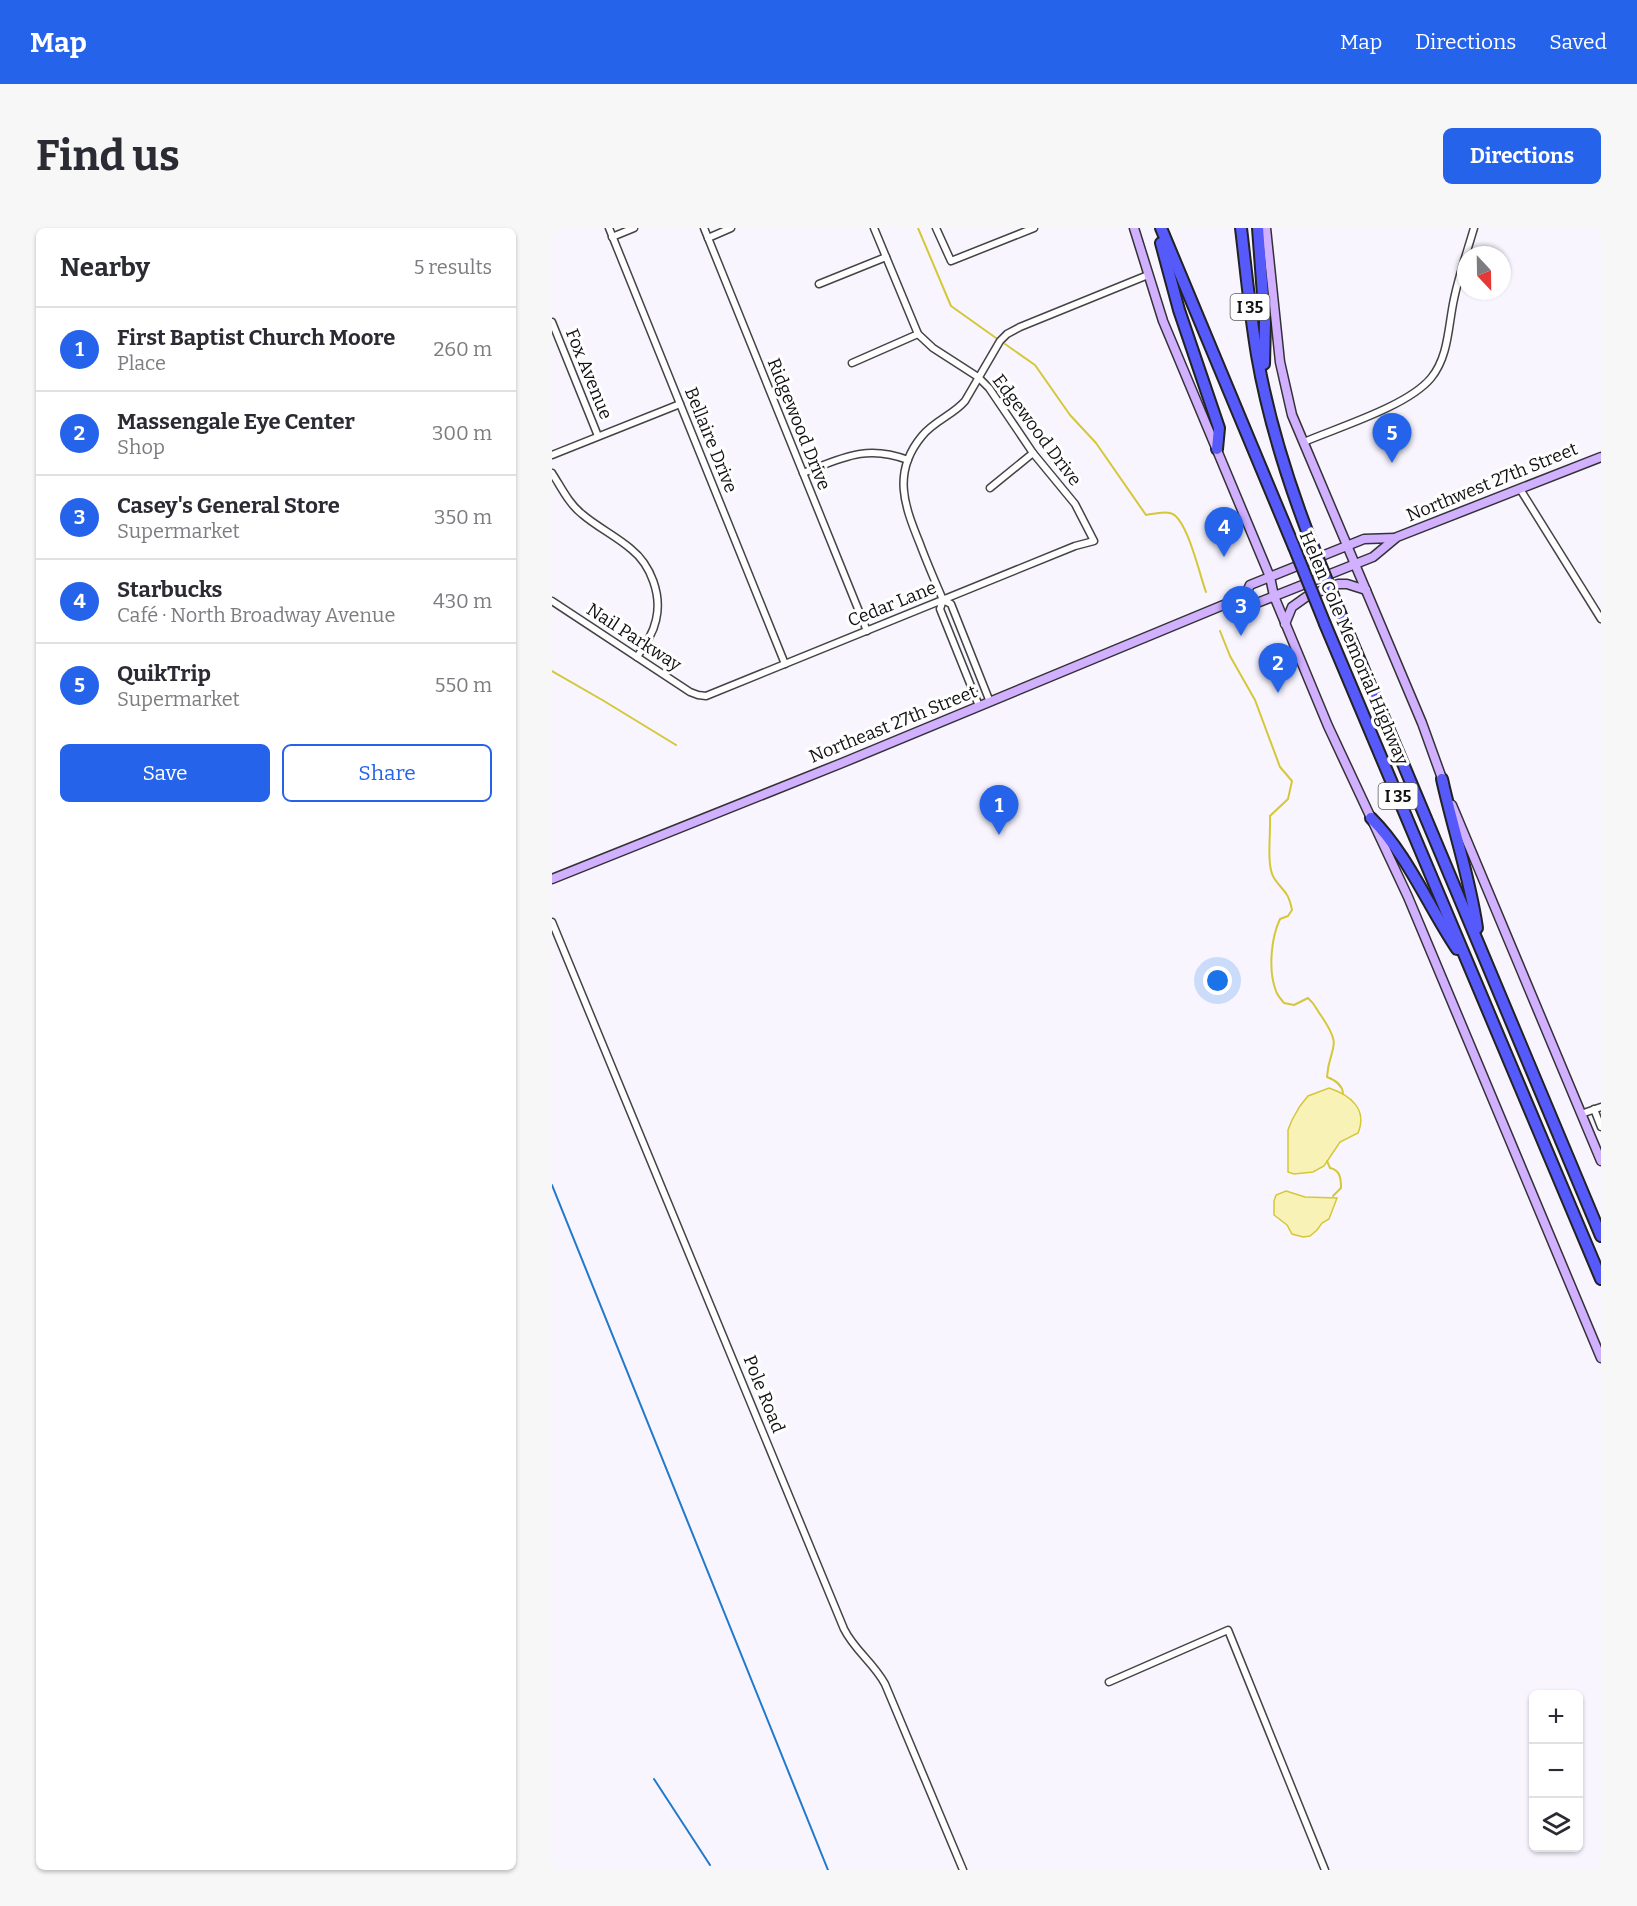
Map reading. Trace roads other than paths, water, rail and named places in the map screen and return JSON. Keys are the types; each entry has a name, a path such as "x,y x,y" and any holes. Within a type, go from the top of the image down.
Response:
{"highway":[{"path":"1159,228 1179,310 1219,428 1217,449"},
{"name":"Helen Cole Memorial Highway","path":"1159,228 1601,1279"},
{"name":"Helen Cole Memorial Highway","path":"1241,228 1252,324 1263,386 1287,477 1342,618 1601,1236"},
{"path":"1258,228 1265,322 1263,386"},
{"path":"1442,779 1452,824 1471,889 1479,944"},
{"path":"1371,818 1388,835 1437,919 1471,969"}],"main road":[{"path":"1134,228 1163,321 1270,577 1274,596 1285,624 1340,752 1408,897 1601,1358"},
{"path":"1266,228 1284,383 1292,415 1422,723 1442,779 1601,1161"},
{"name":"Northwest 27th Street","path":"1274,596 1373,557 1395,538 1601,457"},
{"name":"Northwest 27th Street","path":"1270,577 1364,539 1395,538"},
{"name":"Northeast 27th Street","path":"552,879 1245,596 1250,585 1270,577"},
{"path":"1285,624 1292,607 1306,597 1338,584 1347,584 1366,590"},
{"name":"Northeast 27th Street","path":"1245,596 1257,603 1274,596"}],"street":[{"name":"Bellaire Drive","path":"609,228 785,664"},
{"path":"612,237 634,228"},
{"name":"Ridgewood Drive","path":"704,228 867,631"},
{"path":"708,238 731,228"},
{"name":"Edgewood Drive","path":"874,228 918,334 933,348 978,377 994,394 1033,453 1075,504 1094,541"},
{"path":"936,228 951,261 1034,228"},
{"path":"1304,442 1397,403 1419,390 1432,376 1442,360 1447,344 1455,292 1474,228"},
{"path":"819,284 886,257"},
{"path":"979,706 940,609 943,600 906,510 903,489 908,460 927,429 962,405 1000,341 1013,330 1148,275"},
{"name":"Fox Avenue","path":"552,322 598,436"},
{"path":"852,363 918,334"},
{"path":"552,455 680,404"},
{"path":"803,473 858,453 882,452 908,460"},
{"path":"990,488 1033,453"},
{"path":"552,473 574,507 633,550 644,562 652,576 658,601 657,618 651,635 637,657"},
{"path":"1520,489 1601,620"},
{"name":"Cedar Lane","path":"702,696 1075,546 1094,541"},
{"path":"943,600 951,604 990,702"},
{"name":"Nail Parkway","path":"552,601 690,692 702,696"},
{"name":"Pole Road","path":"552,921 844,1629 855,1648 877,1670 885,1684 963,1870"},
{"path":"1581,1114 1601,1107"},
{"path":"1594,1109 1601,1127"},
{"path":"1109,1682 1228,1630 1325,1870"}],"waterway":[{"path":"918,228 951,306 996,338"},
{"path":"1005,344 1035,365 1070,415 1096,443 1146,515 1167,512 1182,524 1206,592"},
{"path":"1220,631 1230,656 1255,700 1280,767 1292,781 1288,799 1270,816 1270,865 1274,878 1287,895 1292,910 1288,916 1280,919 1274,935 1271,964 1274,983 1277,994 1284,1003 1294,1005 1308,998 1329,1028 1334,1047 1327,1077 1338,1083 1343,1093"},
{"path":"552,671 676,745"},
{"path":"1327,1161 1330,1168 1336,1171 1340,1178 1341,1188 1333,1196"}],"railway":[{"path":"552,1185 828,1870"},
{"path":"654,1779 710,1865"}],"place":[{"name":"QuikTrip","path":"1392,463"},
{"name":"Starbucks","path":"1224,557"},
{"name":"Casey's General Store","path":"1241,636"},
{"name":"Massengale Eye Center","path":"1278,693"},
{"name":"First Baptist Church Moore","path":"999,835"}]}
